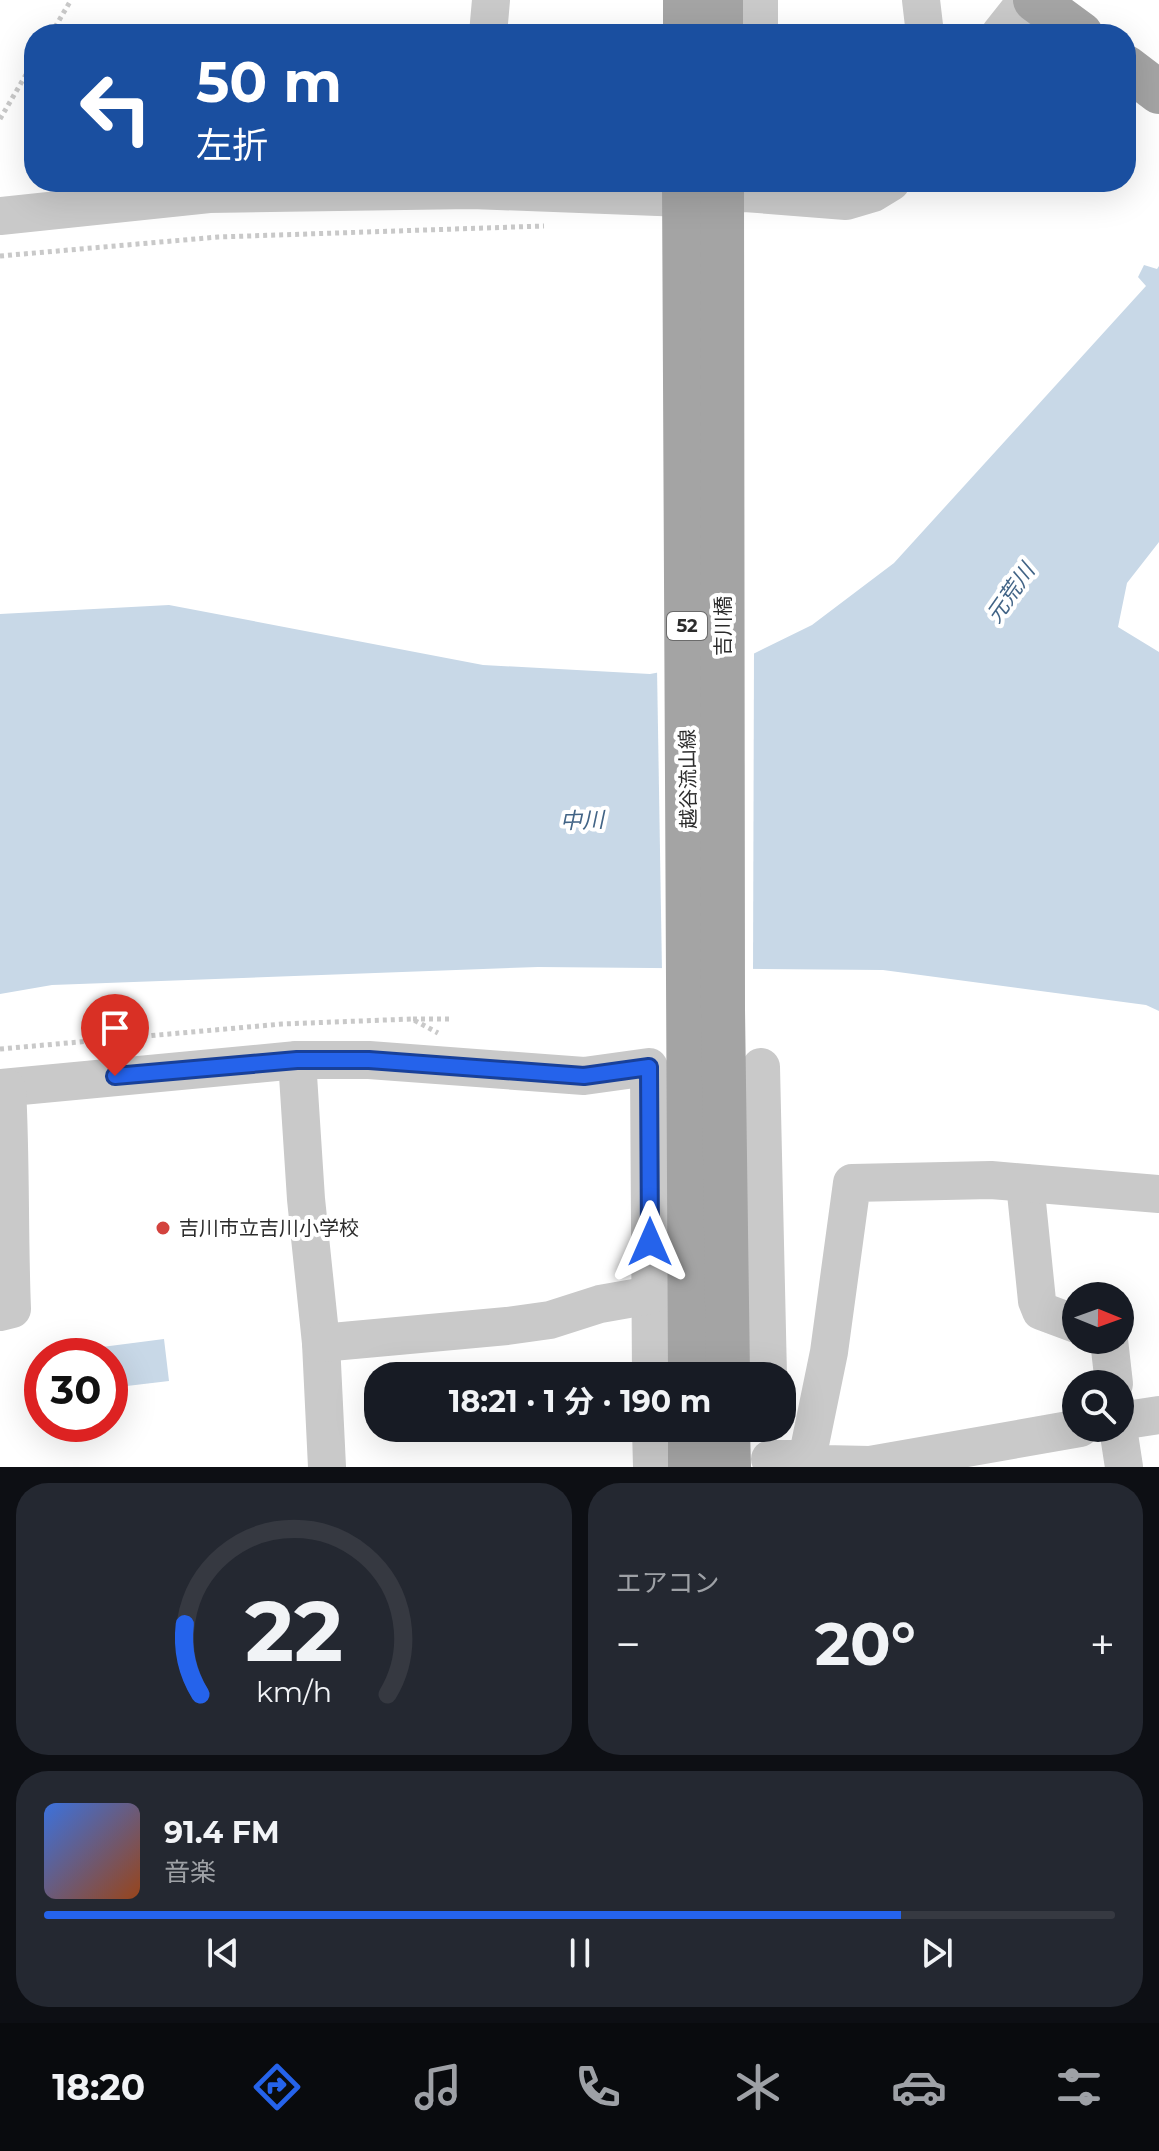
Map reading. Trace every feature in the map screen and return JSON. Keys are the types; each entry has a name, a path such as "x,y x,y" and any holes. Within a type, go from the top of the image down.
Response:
{"main road":[{"path":"685,0 685,24"},
{"path":"721,0 721,24"},
{"path":"1035,0 1067,24"},
{"path":"1136,75 1159,92"},
{"name":"吉川橋","path":"703,206 707,1011"},
{"name":"52","path":"691,1362 707,1011"},
{"name":"52","path":"707,1011 727,1362"},
{"path":"690,1442 690,1467"},
{"path":"748,1442 769,1456"}],"street":[{"path":"489,24 491,0"},
{"path":"759,0 759,24"},
{"path":"921,0 924,24"},
{"path":"1008,24 1027,0"},
{"path":"0,216 209,194 340,192"},
{"path":"517,192 703,206 745,193 846,201 875,192"},
{"path":"297,1060 306,1199 321,1343 327,1467"},
{"path":"0,1312 12,1309 12,1164 3,1088 297,1060 383,1061 584,1076 649,1067 651,1362"},
{"path":"761,1067 768,1362"},
{"path":"1062,1431 870,1465 823,1464 769,1456 829,1352 852,1183 991,1180 1159,1194"},
{"path":"1025,1183 1037,1301 1041,1311 1062,1319"},
{"path":"321,1343 550,1320 600,1304 651,1295"},
{"path":"1134,1419 1159,1415"},
{"path":"650,1467 651,1442"},
{"path":"1120,1442 1124,1467"}],"path":[{"path":"57,24 71,0"},
{"path":"0,119 24,78"},
{"path":"0,256 218,237 542,227 561,222 562,194"},
{"path":"412,1019 451,1019"}],"water":[{"path":"1144,265 1157,269 1159,266 1159,542 1127,583 1118,627 1159,652 1159,1011 1146,1005 883,970 538,967 52,985 0,994 0,614 169,605 483,665 650,674 751,655 812,625 894,563 1146,286 1138,277"},
{"path":"164,1339 169,1381 128,1386 128,1344"}],"pier":[{"path":"754,650 753,973 662,972 657,668"}],"place":[{"name":"吉川市立吉川小学校","path":"163,1228"}],"route":[{"path":"115,1076 297,1060 369,1060 584,1076 649,1067 650,1242"}],"water label":[{"name":"元荒川","path":"1010,593"},
{"name":"中川","path":"582,820"}]}
